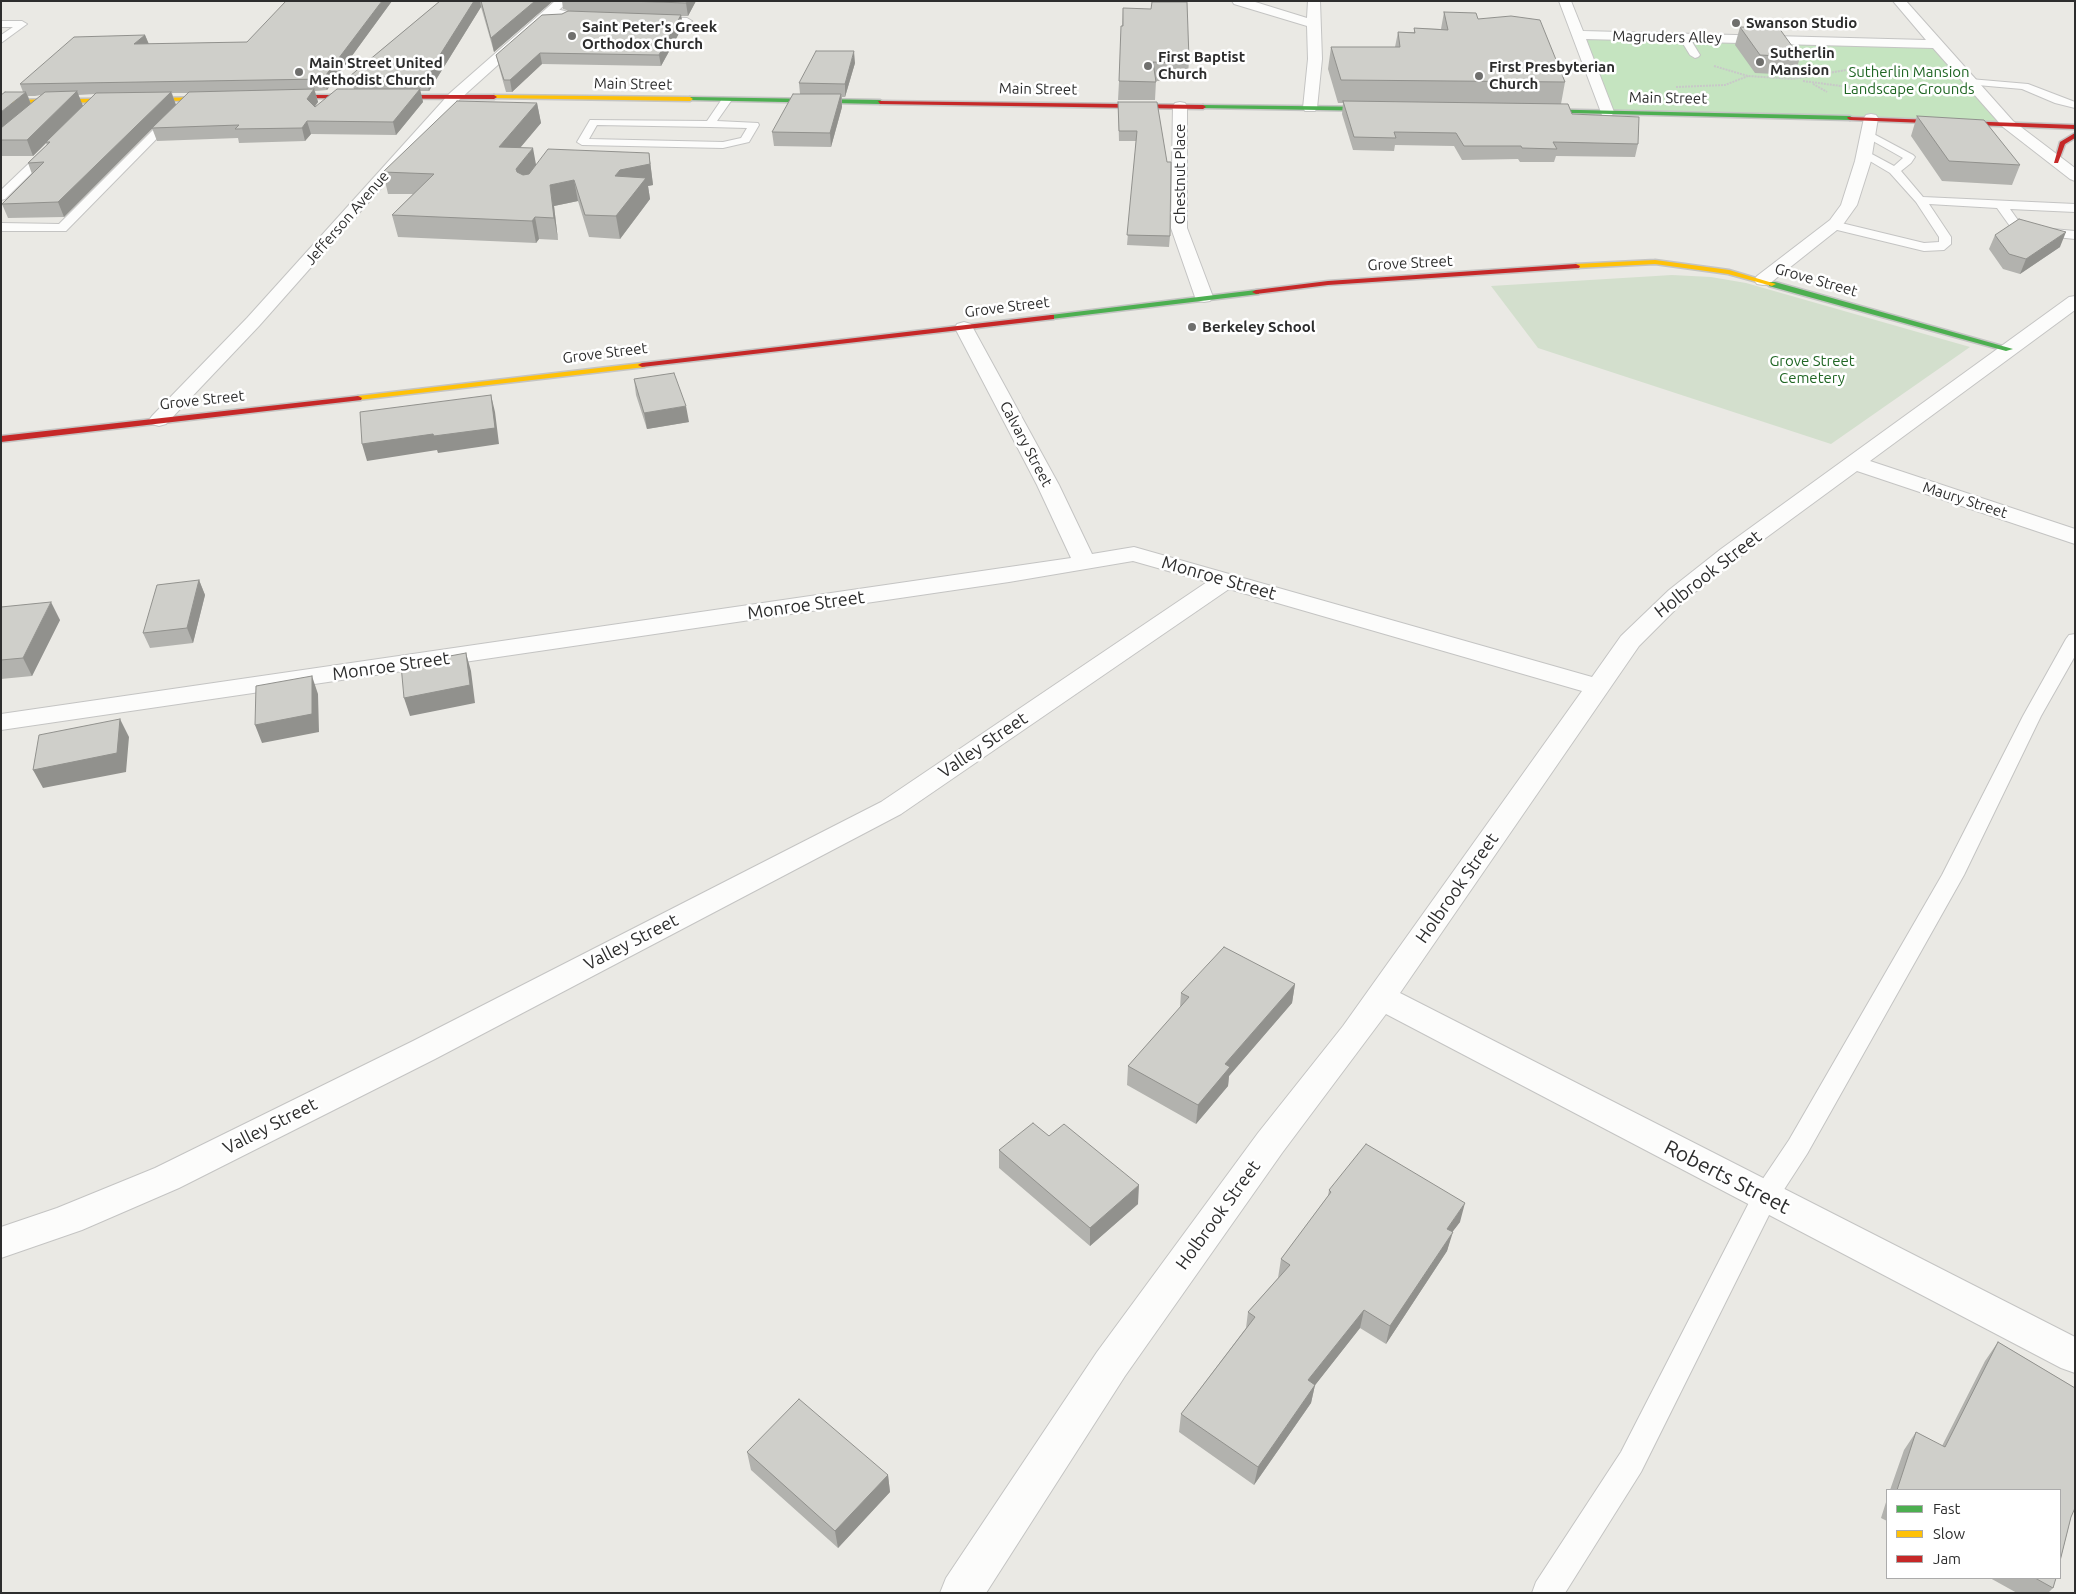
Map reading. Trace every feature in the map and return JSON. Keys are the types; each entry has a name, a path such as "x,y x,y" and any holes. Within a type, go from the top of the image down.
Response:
{"main road":[{"name":"Main Street","path":"269,97 455,96 1389,110"},
{"path":"1,102 230,98"},
{"name":"Main Street","path":"1518,111 1607,112 1870,126 2008,124 2075,127"},
{"path":"2056,162 2062,143 2075,135"},
{"name":"Grove Street","path":"1,439 964,328 1328,283 1656,262 1694,266 1763,280 2008,349"}],"street":[{"name":"Jefferson Avenue","path":"159,420 254,322 455,96 563,1"},
{"path":"1238,1 1313,24"},
{"path":"1310,108 1315,59 1314,1"},
{"path":"1565,1 1607,112"},
{"path":"1899,1 2008,124 2075,176"},
{"name":"Magruders Alley","path":"1578,35 1937,44"},
{"name":"Chestnut Place","path":"1180,106 1179,228 1204,297"},
{"path":"1763,280 1833,225 1853,197 1870,126"},
{"name":"Holbrook Street","path":"961,1593 1111,1364 1270,1143 1354,1035 1630,641 1677,594 1728,554 2075,301"},
{"name":"Calvary Street","path":"964,328 1048,485 1084,562"},
{"name":"Maury Street","path":"1855,463 2075,537"},
{"name":"Monroe Street","path":"1,722 989,578 1134,554 1597,687"},
{"name":"Valley Street","path":"1,1243 69,1219 167,1178 424,1050 891,808 1226,580"},
{"name":"Roberts Street","path":"1380,997 2075,1356"}],"lane":[{"path":"541,21 564,20 573,17 552,11"},
{"path":"647,20 687,21"},
{"path":"1,24 22,24 1,40"},
{"path":"1684,37 1695,55"},
{"path":"1970,82 2024,86 2059,101 2075,105"},
{"path":"1,227 62,228 190,98"},
{"path":"84,114 98,100"},
{"path":"36,113 49,101"},
{"path":"710,124 726,101"},
{"path":"594,122 710,124 754,125 745,140 723,145 577,144 594,122"},
{"path":"1870,126 1909,157 1904,164 1894,171"},
{"path":"1,197 56,142"},
{"path":"1833,225 1924,247 1940,247 1945,244 1943,234 1920,200 1894,171 1882,162 1864,154"},
{"path":"1920,200 2075,208"},
{"path":"2000,205 2016,226 2028,230 2075,235"},
{"path":"1547,1593 1631,1462 1766,1197 1798,1147 1953,875 2032,716 2075,639"}],"green space":[{"name":"Sutherlin Mansion Landscape Grounds","path":"1578,35 1937,44 2008,124 1607,112"},
{"name":"Grove Street Cemetery","path":"1672,275 1711,277 1746,283 1970,347 1831,444 1538,348 1491,286"}],"building":[{"path":"286,1 382,1 323,79 20,84 74,37 145,35 134,44 247,42"},
{"path":"440,1 474,1 426,77 350,76"},
{"path":"481,1 535,1 491,38"},
{"path":"627,1 687,1 686,3"},
{"path":"1152,2 1187,2 1189,59 1173,59 1174,63 1153,62 1156,82 1119,81 1123,8 1151,9"},
{"path":"568,11 681,15 659,55 540,53 510,80 504,80 496,55 542,15 562,14"},
{"path":"1444,12 1476,13 1478,19 1511,16 1540,20 1565,82 1341,80 1331,47 1400,47 1398,32 1415,33 1414,28 1448,30"},
{"path":"1740,27 1779,28 1800,57 1760,55"},
{"path":"816,51 854,51 845,84 799,83"},
{"path":"314,89 307,99 315,107 337,89 420,89 393,122 307,121 302,128 235,129 239,125 152,128 189,92"},
{"path":"77,91 27,140 1,140 1,128 45,92"},
{"path":"5,92 26,92 1,112 1,95"},
{"path":"171,92 58,202 2,204 44,162 28,163 50,142 46,142 96,93"},
{"path":"793,94 841,94 830,133 772,132"},
{"path":"457,101 537,103 499,147 533,148 516,169 517,172 523,175 529,174 548,149 649,153 650,164 620,170 615,176 646,178 616,216 585,215 574,180 550,185 554,218 535,217 532,221 392,215 434,174 383,172"},
{"path":"1343,101 1568,104 1572,114 1639,117 1638,144 1553,142 1557,149 1522,148 1521,146 1464,146 1456,133 1394,132 1396,138 1354,137"},
{"path":"1118,102 1157,102 1167,162 1171,162 1170,236 1127,235 1137,131 1119,131"},
{"path":"1917,116 1984,120 2020,165 1949,161"},
{"path":"2019,219 2066,232 2026,259 2009,254 1995,235"},
{"path":"674,373 686,406 644,413 634,379"},
{"path":"491,395 495,428 362,444 360,412"},
{"path":"199,580 187,628 143,633 157,585"},
{"path":"51,602 23,658 1,660 1,607"},
{"path":"466,653 470,685 404,698 401,665"},
{"path":"312,676 312,714 255,725 256,686"},
{"path":"120,719 117,753 33,770 39,735"},
{"path":"1224,947 1295,984 1225,1064 1230,1067 1198,1105 1128,1066 1189,997 1181,993"},
{"path":"1033,1123 1049,1136 1064,1124 1139,1185 1090,1228 999,1150"},
{"path":"1366,1144 1465,1203 1447,1229 1453,1232 1390,1326 1364,1310 1308,1380 1315,1385 1258,1467 1181,1414 1255,1317 1248,1312 1290,1265 1281,1259 1331,1192 1329,1190"},
{"path":"1998,1342 2075,1388 2075,1508 2061,1557 2061,1489 1897,1489 1916,1432 1945,1447"},
{"path":"799,1399 888,1475 835,1531 747,1452"},
{"path":"2037,1579 2056,1579 2053,1588"}],"traffic: fast":[{"path":"690,99 880,102"},
{"path":"1203,107 1379,109"},
{"path":"1534,111 1850,118"},
{"path":"1772,284 2009,349"},
{"path":"1051,317 1256,292"}],"traffic: slow":[{"path":"494,97 690,99"},
{"path":"1,102 219,98"},
{"path":"1576,266 1655,262 1729,272 1772,284"},
{"path":"358,398 642,365"}],"traffic: jam":[{"path":"279,97 494,97"},
{"path":"880,102 1203,107"},
{"path":"1850,118 2075,127"},
{"path":"2056,162 2062,143 2075,135"},
{"path":"1256,292 1328,283 1576,266"},
{"path":"642,365 1051,317"},
{"path":"1,439 358,398"}],"place":[{"name":"Swanson Studio","path":"1736,23"},
{"name":"Saint Peter's Greek Orthodox Church","path":"572,36"},
{"name":"Sutherlin Mansion","path":"1760,62"},
{"name":"First Baptist Church","path":"1148,66"},
{"name":"Main Street United Methodist Church","path":"299,72"},
{"name":"First Presbyterian Church","path":"1479,76"},
{"name":"Berkeley School","path":"1192,327"}]}
